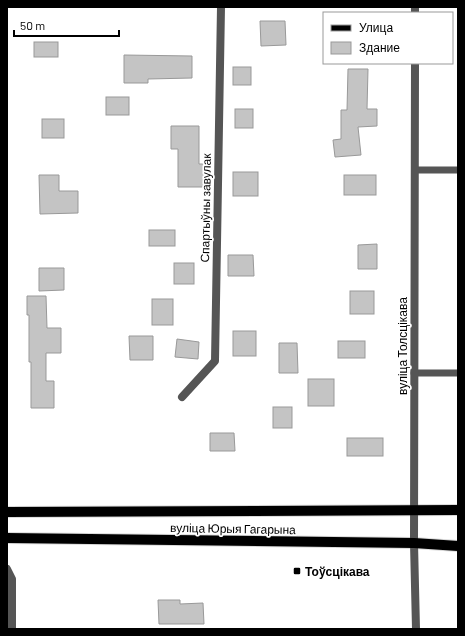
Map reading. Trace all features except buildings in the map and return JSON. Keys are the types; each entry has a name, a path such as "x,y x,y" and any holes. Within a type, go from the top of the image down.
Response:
{"main road":[{"name":"вуліца Юрыя Гагарына","path":"7,512 458,510"},
{"name":"вуліца Юрыя Гагарына","path":"7,538 414,543 458,546"}],"street":[{"name":"Спартыўны завулак","path":"182,397 215,361 221,7"},
{"name":"вуліца Толсцікава","path":"415,64 414,543 416,629"},
{"path":"7,569 12,579 12,629"}],"lane":[{"path":"415,170 458,170"},
{"path":"414,373 458,373"}],"place":[{"name":"Тоўсцікава","path":"297,571"}]}
